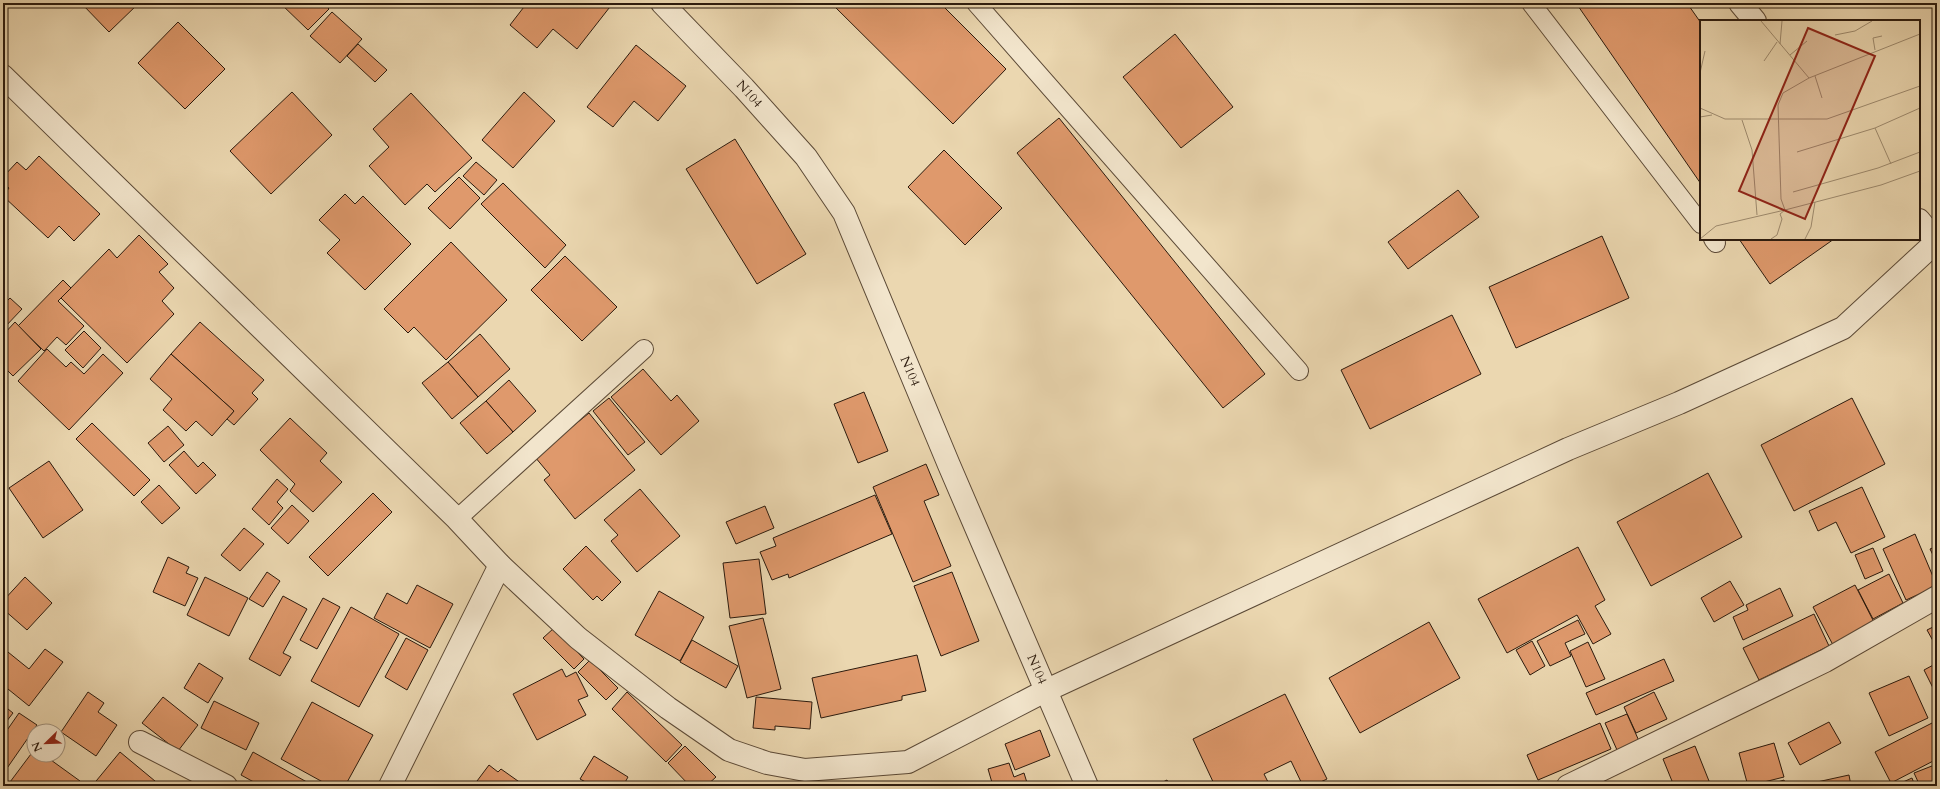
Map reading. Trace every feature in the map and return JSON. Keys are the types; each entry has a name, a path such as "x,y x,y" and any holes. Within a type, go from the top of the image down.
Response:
{"street":[{"name":"N104","path":"662,3 744,88 806,157 844,213 1045,692 1087,786"},
{"path":"1740,3 1754,20"},
{"path":"3,76 457,519 500,565 578,638 668,708 729,750 766,763 805,770 908,762 1045,692 1568,449 1679,403 1843,328 1937,241 1920,221"},
{"path":"390,786 500,565"},
{"path":"1568,786 1825,661 1937,598"},
{"path":"140,742 226,786"}],"lane":[{"path":"976,3 1299,371"},
{"path":"1531,3 1700,223"},
{"path":"457,519 644,349"}],"building":[{"path":"81,3 139,3 109,32"},
{"path":"280,3 323,3 329,9 308,30"},
{"path":"527,3 613,3 577,49 553,29 537,48 510,25"},
{"path":"831,3 940,3 1006,69 953,124"},
{"path":"1576,3 1687,3 1700,22 1700,183"},
{"path":"332,12 362,39 340,63 310,36"},
{"path":"178,22 225,69 185,109 138,63"},
{"path":"1175,34 1233,107 1181,148 1123,77"},
{"path":"358,44 387,70 375,82 347,56"},
{"path":"636,45 686,86 658,121 634,101 613,127 587,107"},
{"path":"292,92 332,135 271,194 230,151"},
{"path":"524,92 555,121 513,168 482,140"},
{"path":"411,93 472,158 435,192 427,184 405,205 369,166 389,147 373,129"},
{"path":"1059,118 1265,374 1223,408 1017,153"},
{"path":"735,139 806,254 757,284 686,169"},
{"path":"944,150 1002,208 965,245 908,187"},
{"path":"39,156 100,214 74,241 59,226 48,238 3,196 9,188 3,183 3,177 17,162 26,170"},
{"path":"476,162 497,180 484,195 463,176"},
{"path":"459,177 480,198 450,229 428,208"},
{"path":"503,183 566,245 545,268 481,204"},
{"path":"1458,190 1479,217 1408,269 1388,242"},
{"path":"345,194 355,204 363,196 411,244 365,290 327,253 340,240 319,220"},
{"path":"139,235 168,264 159,272 174,288 162,301 174,314 127,363 61,298 109,249 117,258"},
{"path":"1602,236 1629,298 1516,348 1489,287"},
{"path":"1740,240 1833,240 1770,284"},
{"path":"451,242 507,300 446,360 414,327 408,333 384,309"},
{"path":"565,256 617,307 582,341 531,290"},
{"path":"63,280 71,288 58,301 84,326 66,345 57,337 44,351 18,326"},
{"path":"10,298 22,309 3,329 3,305"},
{"path":"1452,315 1481,374 1370,429 1341,370"},
{"path":"15,322 41,349 13,376 3,366 3,335"},
{"path":"200,322 264,380 252,393 258,399 234,425 227,419 234,411 171,354"},
{"path":"84,331 101,348 83,368 65,350"},
{"path":"480,334 510,369 478,397 448,362"},
{"path":"47,349 66,367 71,362 84,374 103,354 123,373 69,430 18,381"},
{"path":"171,354 234,411 212,436 196,421 186,431 163,410 172,399 150,379"},
{"path":"448,362 478,397 452,419 422,383"},
{"path":"643,369 671,401 677,395 699,421 661,455 611,397"},
{"path":"509,380 536,411 513,432 486,401"},
{"path":"864,392 888,451 858,463 834,404"},
{"path":"609,398 645,442 628,455 593,411"},
{"path":"1852,398 1885,464 1794,511 1761,445"},
{"path":"486,401 513,432 487,454 460,423"},
{"path":"589,413 635,470 575,519 544,480 550,475 535,457"},
{"path":"290,418 327,453 320,461 342,482 313,512 290,491 295,484 260,450"},
{"path":"92,423 150,480 134,496 76,439"},
{"path":"168,426 184,445 164,462 148,443"},
{"path":"184,451 198,467 203,462 216,475 196,494 169,465"},
{"path":"49,461 83,510 43,538 9,488"},
{"path":"926,464 939,495 924,501 951,566 913,582 873,487"},
{"path":"1708,473 1742,537 1651,586 1617,522"},
{"path":"277,479 288,489 277,502 283,508 269,525 252,509"},
{"path":"159,485 180,508 162,524 141,502"},
{"path":"1862,487 1885,537 1851,553 1836,522 1818,531 1809,511"},
{"path":"640,489 680,536 637,572 611,541 618,535 604,520"},
{"path":"373,493 392,512 328,576 309,557"},
{"path":"875,495 892,534 789,578 788,574 772,580 760,552 776,546 773,538"},
{"path":"292,505 309,521 288,544 271,528"},
{"path":"765,506 774,528 736,544 726,522"},
{"path":"244,528 264,544 240,571 221,555"},
{"path":"1915,534 1937,586 1906,600 1883,549"},
{"path":"586,546 621,582 602,601 597,596 593,600 563,569"},
{"path":"1937,546 1937,563 1930,549"},
{"path":"1578,547 1605,600 1595,606 1611,634 1593,644 1577,615 1507,653 1478,599"},
{"path":"1873,548 1883,571 1865,579 1855,555"},
{"path":"168,557 189,567 186,573 198,578 185,606 153,592"},
{"path":"759,559 766,614 730,618 723,563"},
{"path":"267,572 280,581 263,607 249,599"},
{"path":"952,572 979,641 941,656 914,586"},
{"path":"1889,574 1903,603 1873,619 1858,590"},
{"path":"25,577 52,603 27,630 3,609 3,601"},
{"path":"205,577 248,598 229,636 187,615"},
{"path":"1730,581 1744,605 1714,622 1701,598"},
{"path":"417,585 453,604 430,648 374,618 387,593 407,604"},
{"path":"1855,585 1875,624 1833,645 1813,607"},
{"path":"1780,588 1793,616 1743,640 1733,617 1748,610 1746,605"},
{"path":"659,591 704,617 680,661 635,635"},
{"path":"283,596 307,609 283,653 291,657 280,676 249,659"},
{"path":"323,598 340,607 317,649 300,640"},
{"path":"351,607 399,634 359,707 311,681"},
{"path":"1814,614 1829,646 1759,680 1743,648"},
{"path":"763,618 781,689 747,698 729,626"},
{"path":"1578,620 1585,634 1565,643 1571,656 1550,666 1537,641"},
{"path":"1429,622 1460,678 1360,733 1329,678"},
{"path":"1937,625 1937,648 1927,630"},
{"path":"554,628 584,659 574,669 543,638"},
{"path":"406,638 428,650 407,690 385,677"},
{"path":"692,640 738,666 726,688 680,662"},
{"path":"1532,641 1545,666 1530,675 1516,650"},
{"path":"1588,642 1605,679 1586,687 1570,651"},
{"path":"3,648 29,669 45,649 63,662 29,706 3,685"},
{"path":"917,655 926,691 902,696 902,700 821,718 812,678"},
{"path":"1664,659 1674,681 1596,715 1586,693"},
{"path":"590,660 618,688 606,700 578,672"},
{"path":"199,663 223,678 208,703 184,688"},
{"path":"1937,663 1937,696 1924,670"},
{"path":"562,669 566,677 576,672 588,696 578,700 586,715 537,740 513,694"},
{"path":"1909,676 1928,718 1889,736 1869,693"},
{"path":"88,692 104,703 98,712 117,725 96,756 66,735 66,725"},
{"path":"627,692 682,745 666,762 612,709"},
{"path":"1654,692 1667,719 1636,733 1624,707"},
{"path":"1285,694 1327,779 1312,786 1303,786 1291,761 1264,774 1270,786 1215,786 1193,739"},
{"path":"163,697 198,725 178,751 142,723"},
{"path":"756,697 812,702 810,729 775,726 775,730 753,728"},
{"path":"214,701 259,723 246,750 201,728"},
{"path":"312,702 373,735 345,786 330,786 281,759"},
{"path":"3,705 13,713 3,726"},
{"path":"19,713 34,723 26,723 26,741 3,774 3,736"},
{"path":"1627,714 1639,741 1617,750 1605,723"},
{"path":"1936,721 1937,759 1891,783 1875,752"},
{"path":"1829,722 1841,743 1800,765 1788,743"},
{"path":"1600,723 1611,749 1538,780 1527,755"},
{"path":"1040,730 1050,756 1015,770 1005,744"},
{"path":"1774,743 1784,777 1748,786 1739,753"},
{"path":"685,746 716,777 706,786 690,786 668,763"},
{"path":"1695,746 1711,786 1674,786 1663,759"},
{"path":"120,752 161,786 92,786"},
{"path":"253,752 314,786 261,786 241,775"},
{"path":"594,756 628,777 623,786 593,786 580,779"},
{"path":"26,761 26,763 55,763 80,781 76,786 7,786"},
{"path":"1009,763 1014,777 1024,773 1028,786 993,786 988,769"},
{"path":"1937,764 1937,786 1920,786 1914,773"},
{"path":"489,765 498,772 501,769 525,786 485,786 477,781"},
{"path":"1849,775 1851,786 1817,786 1817,782"},
{"path":"1912,778 1915,786 1894,786"},
{"path":"1167,780 1170,786 1155,786"},
{"path":"1784,780 1786,786 1765,786"}]}
